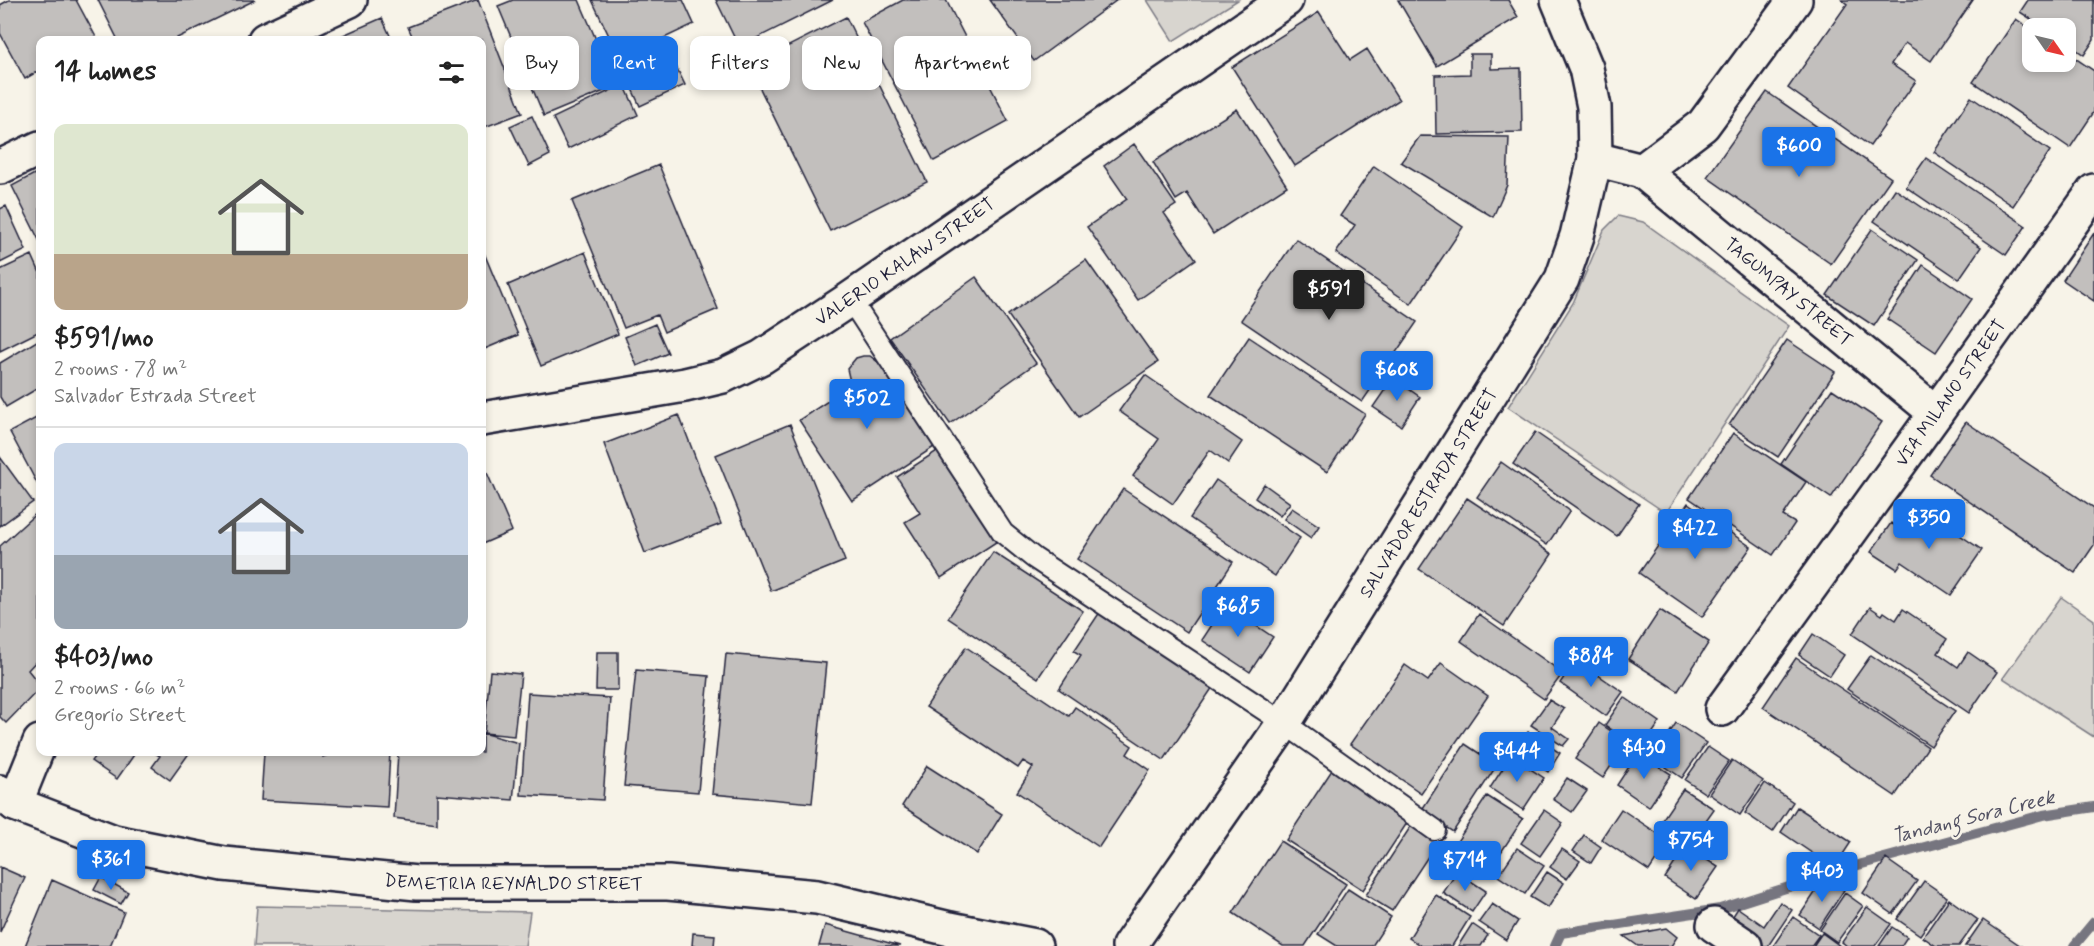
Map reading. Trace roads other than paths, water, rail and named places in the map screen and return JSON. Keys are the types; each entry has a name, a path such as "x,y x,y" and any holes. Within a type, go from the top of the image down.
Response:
{"street":[{"path":"274,36 350,0"},
{"name":"VALERIO KALAW STREET","path":"486,418 685,385 723,376 762,357 1286,0"},
{"name":"SALVADOR ESTRADA STREET","path":"1129,946 1284,723 1562,279 1577,236 1595,159 1594,107 1586,68 1558,0"},
{"path":"1595,159 1642,171 1703,125 1795,0"},
{"path":"0,167 36,150"},
{"name":"TAGUMPAY STREET","path":"1642,171 1936,413"},
{"name":"VIA MILANO STREET","path":"1722,709 2094,191"},
{"path":"7,798 36,748"},
{"name":"DEMETRIA REYNALDO STREET","path":"7,798 114,842 224,864 417,883 668,883 817,897 950,929 1035,946"},
{"path":"1714,925 1745,946"}],"lane":[{"path":"850,299 1003,533 1034,558 1284,723 1435,830"}],"waterway":[{"name":"Tandang Sora Creek","path":"1555,946 1561,933 1720,909 1851,867 2043,815 2094,807"},
{"path":"2074,946 2094,922"}]}
